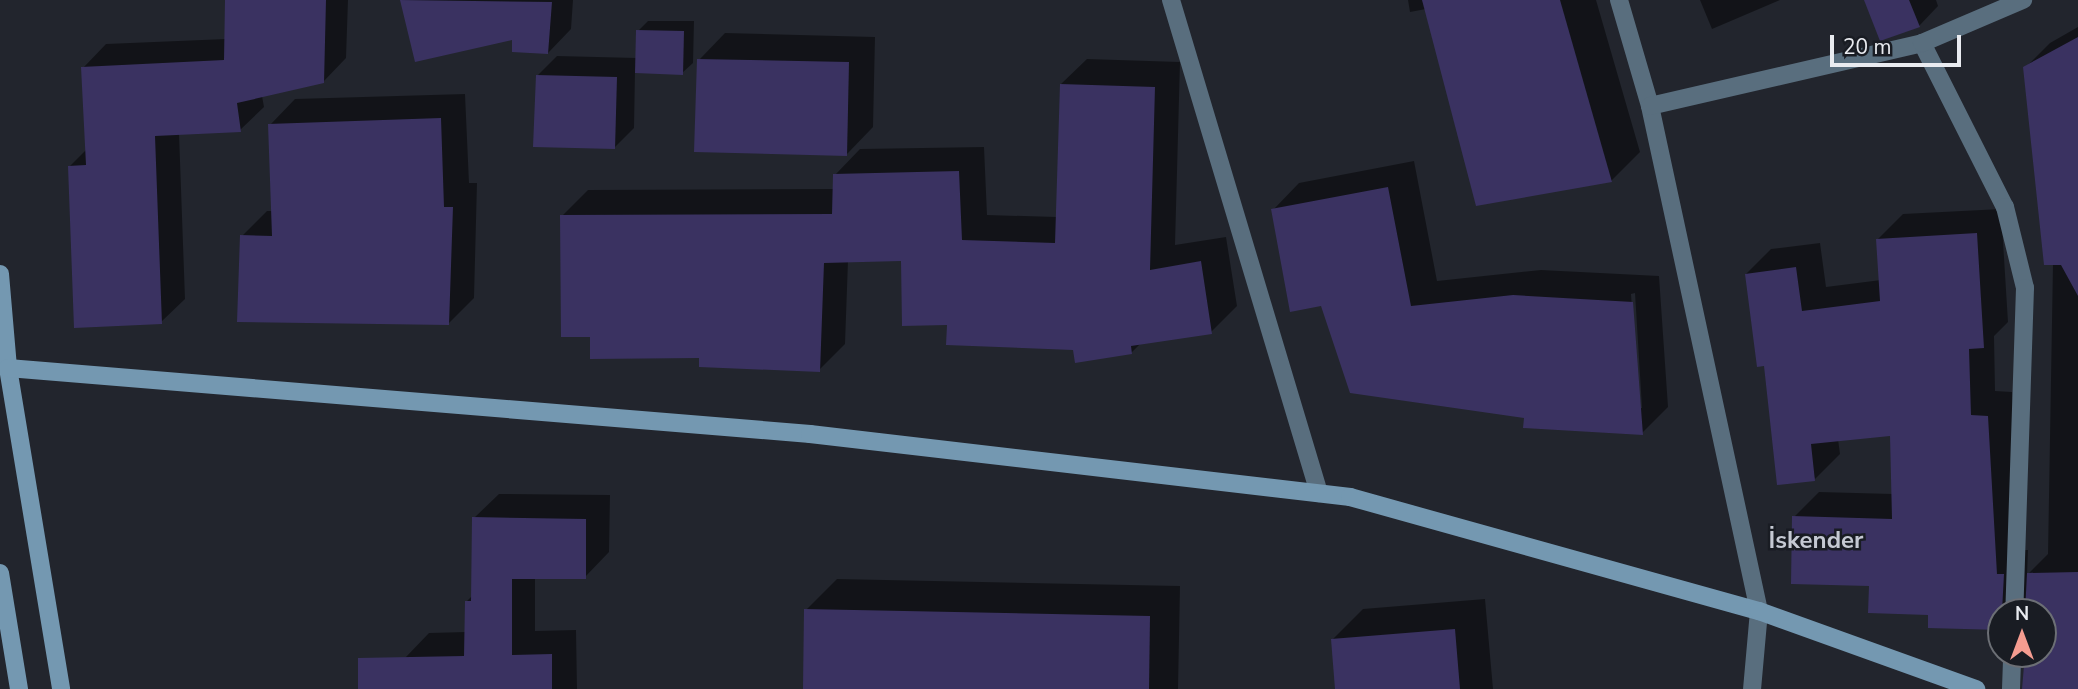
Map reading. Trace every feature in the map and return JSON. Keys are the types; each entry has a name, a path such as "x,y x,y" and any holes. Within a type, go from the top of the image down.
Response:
{"main road":[{"path":"0,274 8,368 61,689"},
{"path":"8,368 810,434 1350,497 1759,611 1976,689"},
{"path":"0,398 8,368"},
{"path":"0,573 19,689"}],"street":[{"path":"1171,0 1319,493"},
{"path":"1619,0 1650,106 1759,611 1752,689"},
{"path":"1650,106 1922,43 2023,0"},
{"path":"1922,43 2005,207 2025,288 2014,598"},
{"path":"2011,689 2012,668"}],"building":[{"path":"225,0 326,0 324,83 237,103 241,132 155,136 162,324 74,328 68,166 86,165 81,67 224,60"},
{"path":"400,0 552,2 548,54 512,52 512,40 415,62"},
{"path":"1422,0 1560,0 1612,182 1476,206"},
{"path":"1864,0 1909,0 1920,27 1880,41"},
{"path":"636,30 684,31 683,75 635,73"},
{"path":"2078,37 2078,296 2061,265 2044,265 2023,67"},
{"path":"697,59 849,62 847,156 694,152"},
{"path":"536,75 617,77 615,149 533,147"},
{"path":"1060,84 1155,87 1150,270 1201,261 1212,334 1131,346 1132,354 1075,363 1073,350 946,345 947,325 902,326 901,261 824,263 820,372 699,367 699,358 590,359 590,337 561,337 560,215 832,214 833,174 959,171 962,240 1055,243"},
{"path":"441,118 444,207 453,207 449,325 237,322 240,235 272,236 268,124"},
{"path":"1388,187 1411,306 1513,295 1633,302 1643,435 1523,428 1524,418 1350,393 1321,306 1290,312 1271,209"},
{"path":"1977,233 1984,348 1969,349 1971,415 1988,416 1997,574 2004,574 2003,598 1987,598 1987,630 1928,628 1928,615 1868,613 1869,586 1791,584 1792,516 1892,519 1890,436 1811,444 1815,481 1777,485 1764,366 1757,367 1745,274 1796,267 1802,311 1880,301 1876,239"},
{"path":"472,517 586,519 586,579 512,579 512,655 552,654 552,689 358,689 358,658 464,656 465,601 471,601"},
{"path":"2078,572 2078,689 2022,689 2024,668 2057,668 2057,598 2026,598 2027,573"},
{"path":"804,609 1150,616 1149,689 803,689"},
{"path":"1455,629 1460,689 1335,689 1331,639"}],"district":[{"name":"İskender","path":"1816,541"}]}
